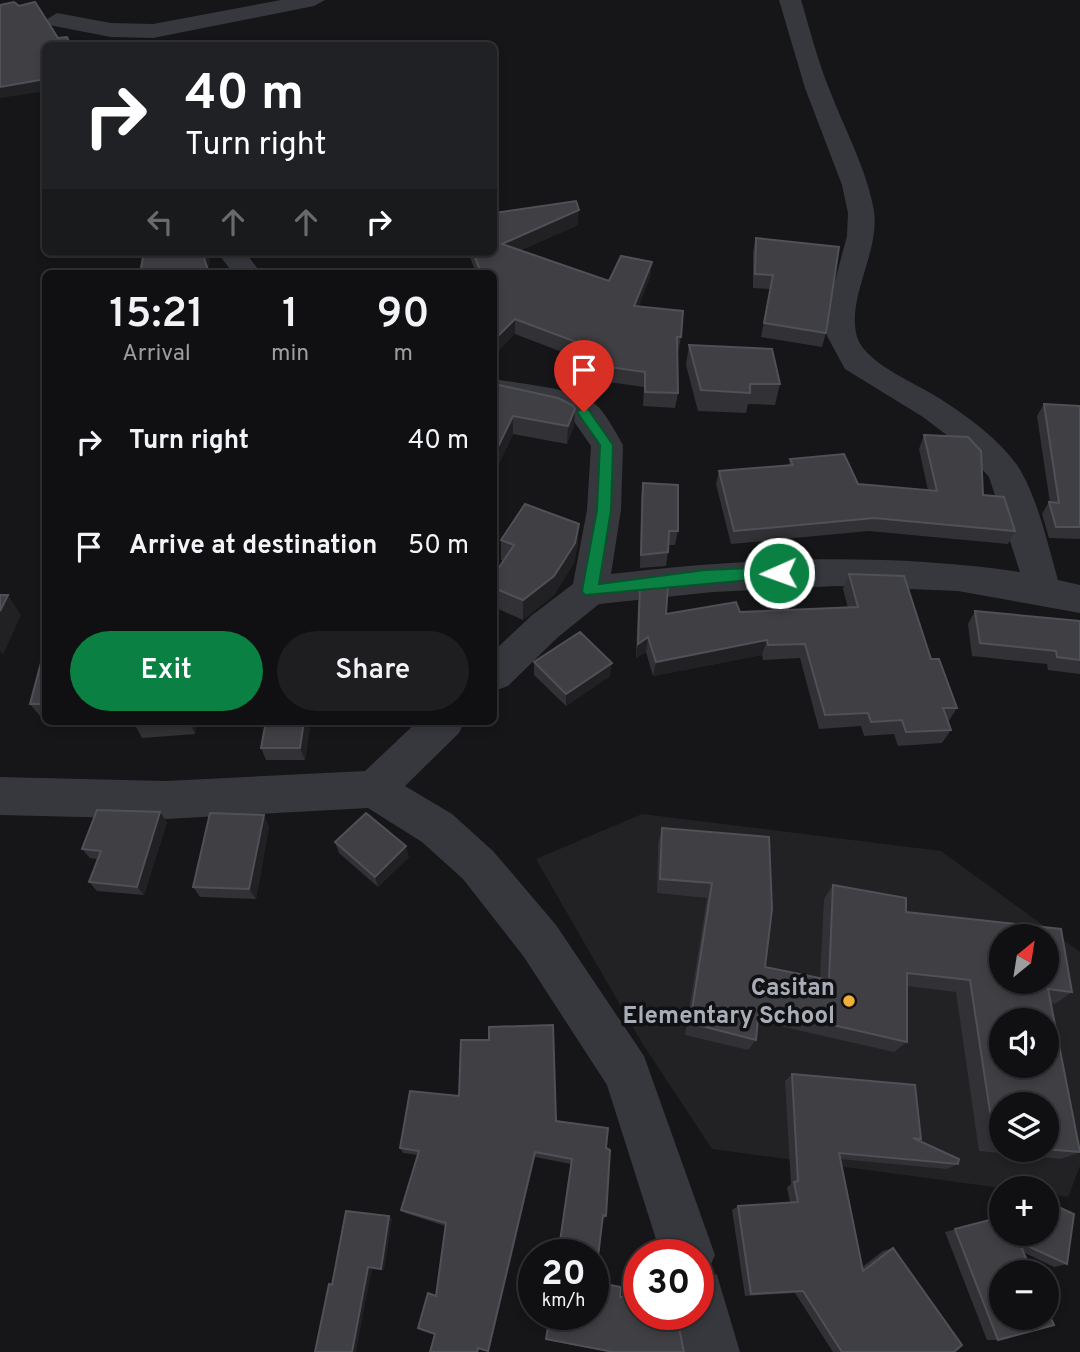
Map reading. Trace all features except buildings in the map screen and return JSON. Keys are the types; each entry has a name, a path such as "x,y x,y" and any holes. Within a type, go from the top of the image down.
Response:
{"street":[{"path":"81,42 49,14 111,30 153,31 314,0"},
{"path":"790,0 817,88 855,186 861,213 861,236 844,303 842,336 856,362 972,438 1004,472 1026,526 1043,589"},
{"path":"497,390 567,404 584,412 607,445 604,510 590,591"},
{"path":"497,672 544,627 590,591 705,576 853,570 980,580 1043,589 1080,599"},
{"path":"374,789 441,725"},
{"path":"0,796 166,800 374,789 437,828 478,865 540,941 627,1073 683,1239"},
{"path":"707,1330 712,1352"}],"shaded area":[{"name":"Casitan Elementary School","path":"642,814 941,851 1041,924 989,924 989,994 1059,994 1059,937 1080,952 1080,1166 1068,1197 1059,1196 1059,1176 989,1176 989,1186 712,1149 642,1043 536,859"}],"place":[{"name":"Casitan Elementary School","path":"849,1001"}],"route":[{"path":"584,412 607,445 604,510 590,591 705,576 779,573"}]}
